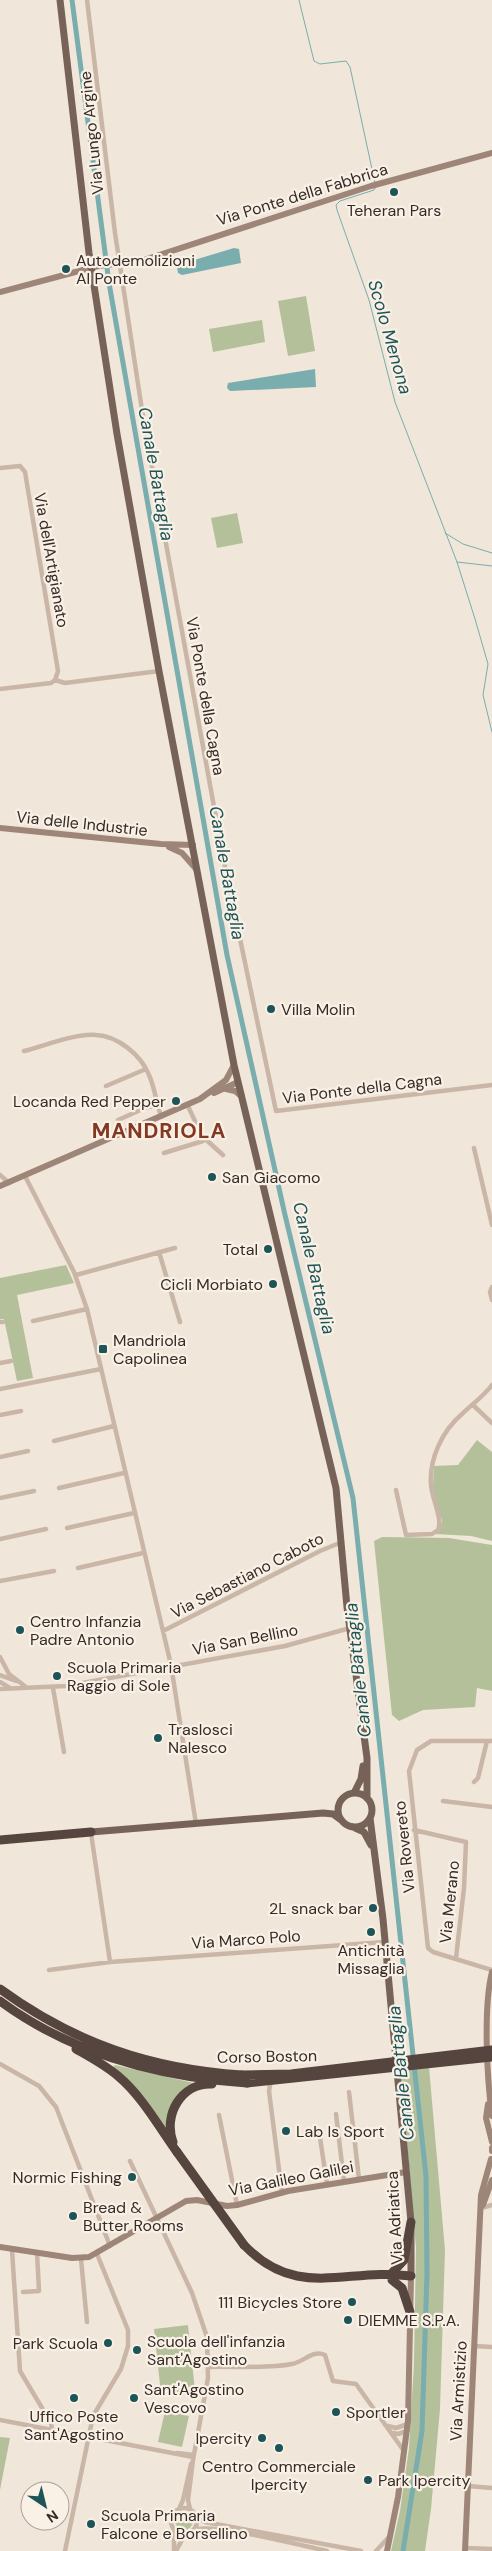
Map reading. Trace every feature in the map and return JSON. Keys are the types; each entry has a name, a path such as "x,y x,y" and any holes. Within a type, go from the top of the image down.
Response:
{"highway":[{"path":"0,1842 91,1832"},
{"name":"Corso Boston","path":"0,1989 54,2024 114,2052 187,2069 242,2075 291,2074 492,2050"},
{"name":"Corso Boston","path":"0,2001 24,2018 70,2042 155,2072 247,2084 491,2061"},
{"path":"24,2018 43,2032 101,2063 118,2076 136,2095 244,2245 265,2265 292,2276 411,2276"},
{"path":"177,2152 170,2133 169,2121 174,2106 184,2093 197,2086 206,2084 230,2086 247,2084"},
{"path":"392,2276 404,2260 411,2222"},
{"path":"392,2276 402,2288 410,2312"}],"main road":[{"path":"60,0 117,434 159,671 237,1081 332,1467 365,1745 367,1798 372,1807 370,1818 362,1825 350,1826 333,1814 323,1814 91,1832"},
{"path":"354,1793 361,1778 365,1745"},
{"path":"323,1814 338,1805 344,1796 354,1793 367,1798"},
{"path":"338,1805 341,1820"},
{"name":"Via Adriatica","path":"370,1818 411,2222 411,2276"},
{"name":"Via Adriatica","path":"350,1826 364,1832 375,1854"}],"street":[{"name":"Via Lungo Argine","path":"87,0 120,263"},
{"name":"Via Ponte della Fabbrica","path":"0,292 95,267 151,258 376,184 492,153"},
{"name":"Via Ponte della Cagna","path":"120,263 143,414 176,600 232,903 276,1111 492,1086"},
{"name":"Via dell'Artigianato","path":"0,468 20,466 24,472 58,671 55,680"},
{"path":"0,689 51,683 55,680 65,683 159,671"},
{"name":"Via delle Industrie","path":"0,828 161,844 193,845"},
{"name":"Via delle Industrie","path":"161,844 182,853 194,853"},
{"name":"Via delle Industrie","path":"182,853 198,871"},
{"path":"24,1051 96,1034 122,1044 138,1057 146,1069 161,1116"},
{"path":"224,1086 234,1065"},
{"path":"106,1086 146,1069"},
{"path":"0,1186 237,1081"},
{"path":"224,1086 241,1096"},
{"path":"187,1104 205,1138 223,1155"},
{"path":"118,1120 148,1107 158,1106"},
{"path":"164,1154 203,1141 205,1138"},
{"path":"474,1148 492,1225"},
{"path":"0,1175 9,1183"},
{"path":"25,1176 76,1275 87,1309 143,1553 171,1665 196,1824"},
{"path":"76,1275 175,1248"},
{"path":"159,1252 180,1322"},
{"path":"492,1287 490,1292 492,1300"},
{"path":"33,1321 87,1309"},
{"path":"0,1363 11,1361"},
{"path":"0,1389 101,1369"},
{"path":"396,1490 406,1534 432,1534 440,1525 431,1484 436,1451 445,1433 461,1414 473,1405 492,1385"},
{"path":"473,1405 492,1422"},
{"path":"0,1415 21,1410"},
{"path":"54,1441 114,1426"},
{"path":"0,1457 28,1451"},
{"path":"59,1488 124,1472"},
{"path":"0,1498 34,1491"},
{"path":"67,1528 134,1512"},
{"path":"0,1539 46,1529"},
{"name":"Via Sebastiano Caboto","path":"163,1631 320,1551 342,1542"},
{"path":"78,1568 143,1553"},
{"path":"0,1581 54,1571"},
{"name":"Via San Bellino","path":"0,1689 26,1687 53,1688 171,1665 285,1646 350,1628"},
{"path":"0,1657 6,1669 17,1681 26,1687"},
{"path":"0,1675 17,1681"},
{"path":"0,1682 10,1688"},
{"path":"53,1688 64,1752"},
{"name":"Via Rovereto","path":"474,1782 478,1778 489,1741 431,1741 417,1750 413,1756 409,1771 428,1948 433,1952 492,1971"},
{"path":"443,1801 492,1807"},
{"name":"Via Merano","path":"414,1830 466,1842 464,1888 456,1958"},
{"path":"91,1832 110,1962"},
{"name":"Via Marco Polo","path":"49,1970 110,1962 384,1942"},
{"path":"492,1971 491,2061 486,2118 492,2142"},
{"path":"0,2064 39,2086 56,2107 110,2246"},
{"path":"272,2079 269,2091 282,2193"},
{"path":"349,2092 358,2179"},
{"path":"489,2095 492,2115"},
{"path":"336,2114 344,2181"},
{"path":"219,2115 237,2206"},
{"path":"318,2131 327,2184"},
{"name":"Via Armistizio","path":"466,2549 474,2346 482,2208 481,2195 492,2160 492,2150"},
{"path":"130,2161 202,2319 207,2337 209,2367 193,2457 188,2500 190,2509 196,2517 205,2522 361,2551"},
{"name":"Via Galileo Galilei","path":"0,2247 81,2258 96,2254 192,2200 237,2206 282,2193 406,2172"},
{"name":"Via Armistizio","path":"482,2208 492,2180"},
{"path":"482,2208 492,2205"},
{"path":"12,2250 20,2371 52,2423 52,2430"},
{"path":"23,2292 39,2290 37,2253"},
{"path":"65,2551 88,2436 96,2406 124,2364 129,2338 128,2330 96,2254"},
{"path":"81,2258 87,2322"},
{"name":"Via Adriatica","path":"387,2551 408,2427 411,2364 411,2276"},
{"path":"474,2346 492,2347"},
{"path":"209,2367 294,2364 313,2354 320,2353 325,2355 333,2381 343,2384 355,2383 404,2451"},
{"path":"0,2420 193,2457"},
{"path":"387,2425 396,2428 408,2427"},
{"path":"392,2433 398,2434 408,2427"},
{"path":"185,2454 195,2446"},
{"path":"185,2454 190,2466"},
{"path":"175,2551 174,2529 171,2517 183,2500 193,2457"},
{"path":"468,2486 492,2488"},
{"path":"178,2509 190,2509"},
{"path":"193,2530 196,2524 196,2517"},
{"path":"175,2551 185,2534 203,2527 327,2551"},
{"path":"174,2529 185,2534"},
{"path":"376,2551 390,2535"},
{"path":"466,2549 492,2549"}],"green space":[{"path":"306,296 315,351 288,356 278,301"},
{"path":"262,320 265,342 213,352 209,329"},
{"path":"237,513 243,543 217,548 211,518"},
{"path":"66,1265 74,1283 17,1295 33,1378 17,1381 4,1319 0,1319 0,1278"},
{"path":"477,1440 492,1452 492,1541 471,1536 435,1534 440,1530 442,1520 435,1502 433,1486 434,1466 458,1465"},
{"path":"382,1537 449,1538 492,1545 492,1691 477,1688 475,1707 423,1710 399,1721 392,1715 374,1541"},
{"path":"115,2065 198,2084 183,2092 169,2133 112,2068"},
{"path":"429,2067 445,2250 440,2409 431,2509 425,2551 391,2551 400,2511 409,2448 414,2363 416,2248 401,2071"},
{"path":"188,2325 195,2391 161,2394 154,2329"},
{"path":"165,2411 189,2416 182,2447 158,2442"},
{"path":"0,2437 10,2438 0,2490"},
{"path":"184,2512 190,2515 193,2521 190,2527 184,2530 178,2527 175,2521 178,2515"}],"water":[{"path":"234,248 239,249 241,263 182,275 178,273 177,267 181,264"},
{"path":"315,369 316,387 230,391 227,388 228,383"}],"waterway":[{"name":"Canale Battaglia","path":"72,0 109,283 227,955 285,1215 353,1498 426,2176 427,2274 422,2431 403,2551"},
{"name":"Scolo Menona","path":"299,0 314,61 320,64 346,61 350,67 375,183"},
{"name":"Scolo Menona","path":"376,187 374,190 340,201 336,205 337,210 369,300 395,402 457,562 475,619 488,664 483,695 492,732"},
{"path":"445,533 463,544 492,553"},
{"path":"457,562 492,566"}],"place":[{"name":"Teheran Pars","path":"394,192"},
{"name":"Autodemolizioni Al Ponte","path":"66,269"},
{"name":"Villa Molin","path":"271,1009"},
{"name":"Locanda Red Pepper","path":"176,1101"},
{"name":"San Giacomo","path":"212,1177"},
{"name":"Total","path":"268,1249"},
{"name":"Cicli Morbiato","path":"273,1284"},
{"name":"Mandriola Capolinea","path":"103,1349"},
{"name":"Centro Infanzia Padre Antonio","path":"20,1630"},
{"name":"Scuola Primaria Raggio di Sole","path":"57,1676"},
{"name":"Traslosci Nalesco","path":"158,1738"},
{"name":"2L snack bar","path":"373,1908"},
{"name":"Antichità Missaglia","path":"371,1932"},
{"name":"Lab Is Sport","path":"286,2131"},
{"name":"Normic Fishing","path":"132,2177"},
{"name":"Bread & Butter Rooms","path":"73,2216"},
{"name":"111 Bicycles Store","path":"352,2302"},
{"name":"DIEMME S.P.A.","path":"348,2320"},
{"name":"Park Scuola","path":"108,2343"},
{"name":"Scuola dell'infanzia Sant'Agostino","path":"137,2350"},
{"name":"Uffico Poste Sant'Agostino","path":"74,2398"},
{"name":"Sant'Agostino Vescovo","path":"134,2398"},
{"name":"Sportler","path":"336,2412"},
{"name":"Ipercity","path":"262,2438"},
{"name":"Centro Commerciale Ipercity","path":"279,2448"},
{"name":"Park Ipercity","path":"368,2480"},
{"name":"Scuola Primaria Falcone e Borsellino","path":"91,2524"}],"district":[{"name":"MANDRIOLA","path":"159,1131"}]}
